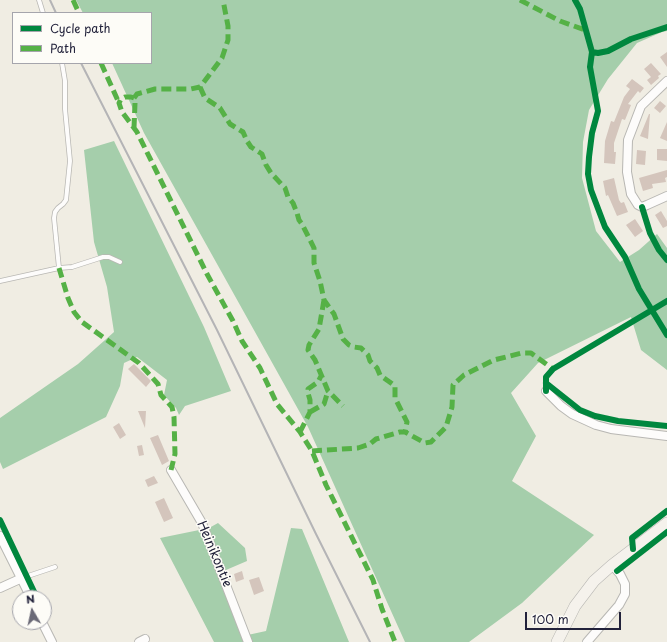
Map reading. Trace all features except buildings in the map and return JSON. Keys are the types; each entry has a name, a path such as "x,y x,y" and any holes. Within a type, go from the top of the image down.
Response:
{"main road":[{"path":"557,642 575,606 594,581 612,564 667,523"}],"street":[{"path":"667,81 641,106 628,140 627,172 631,194 638,205 642,207 667,196"},
{"path":"546,391 561,406 572,414 596,425 611,429 667,436"},
{"name":"Heinikontie","path":"171,470 202,523 248,642"},
{"path":"0,536 27,590"},
{"path":"587,642 618,605 625,594 625,584 620,574 612,564"},
{"path":"0,588 22,578"},
{"path":"46,630 52,642"}],"lane":[{"path":"39,0 44,12"},
{"path":"59,268 54,218 55,212 66,200 70,161 65,109 65,81 62,64"},
{"path":"0,281 59,268 72,267 103,257 109,257 120,262"},
{"path":"22,578 55,567"}],"green space":[{"path":"76,0 667,0 667,31 637,43 608,79 589,110 583,142 582,178 596,231 620,262 639,250 657,234 667,248 667,370 641,350 631,317 538,363 511,393 536,436 512,481 594,535 522,603 469,642 405,642 308,427 144,133 112,64 152,64 152,12 82,12"},
{"path":"114,141 204,327 231,391 185,406 179,415 176,408 164,395 167,380 137,357 124,363 120,386 106,417 3,469 0,462 0,418 78,364 114,332 107,287 94,242 84,150"},
{"path":"218,523 245,548 247,561 219,573 243,636 266,631 291,528 302,529 349,642 214,642 160,538 209,528"}],"railway":[{"path":"50,0 56,12"},
{"path":"82,64 217,330 370,642"}],"marked path":[{"path":"73,0 79,12"},
{"path":"134,98 137,94 155,89 191,89 200,87 222,58 228,40 228,26 223,0"},
{"path":"520,0 560,21 585,30"},
{"path":"101,64 119,103"},
{"path":"200,87 205,98 220,108 230,124 243,132 251,147 262,154 271,173 285,188 288,197 293,203 299,220 314,248 314,263 324,300 334,314 343,339 349,345 361,348 368,355 370,361 377,368 380,375 395,386 395,398 407,422 405,432"},
{"path":"134,128 135,103 134,98 125,97 121,99 119,103 122,112 137,132 242,341 260,368 277,404 300,432 312,451 326,485 373,580 382,609 395,642"},
{"path":"59,268 68,298 74,312 82,322 139,363 158,384 161,395 172,407 174,417 175,454 171,470"},
{"path":"324,300 319,329 309,345 308,350 315,360 328,391 343,406"},
{"path":"312,451 358,448 370,444 376,439 400,432 405,432 425,443 431,442 446,427 452,407 453,385 464,375 494,360 522,353 531,353 553,369"},
{"path":"300,432 310,412 308,389 318,382 321,376"},
{"path":"310,412 324,404 328,391"}],"cycle path":[{"path":"575,0 580,9 592,52 590,67 598,111 592,133 589,157 588,174 591,190 605,227 625,257 639,289 667,335"},
{"path":"592,52 598,53 608,51 631,39 667,27"},
{"path":"642,207 650,233 659,250 667,260"},
{"path":"546,391 546,377 553,369 667,301"},
{"path":"546,383 580,410 595,416 618,421 667,426"},
{"path":"633,549 632,538 667,511"},
{"path":"0,520 33,590"},
{"path":"617,571 667,532"}]}
